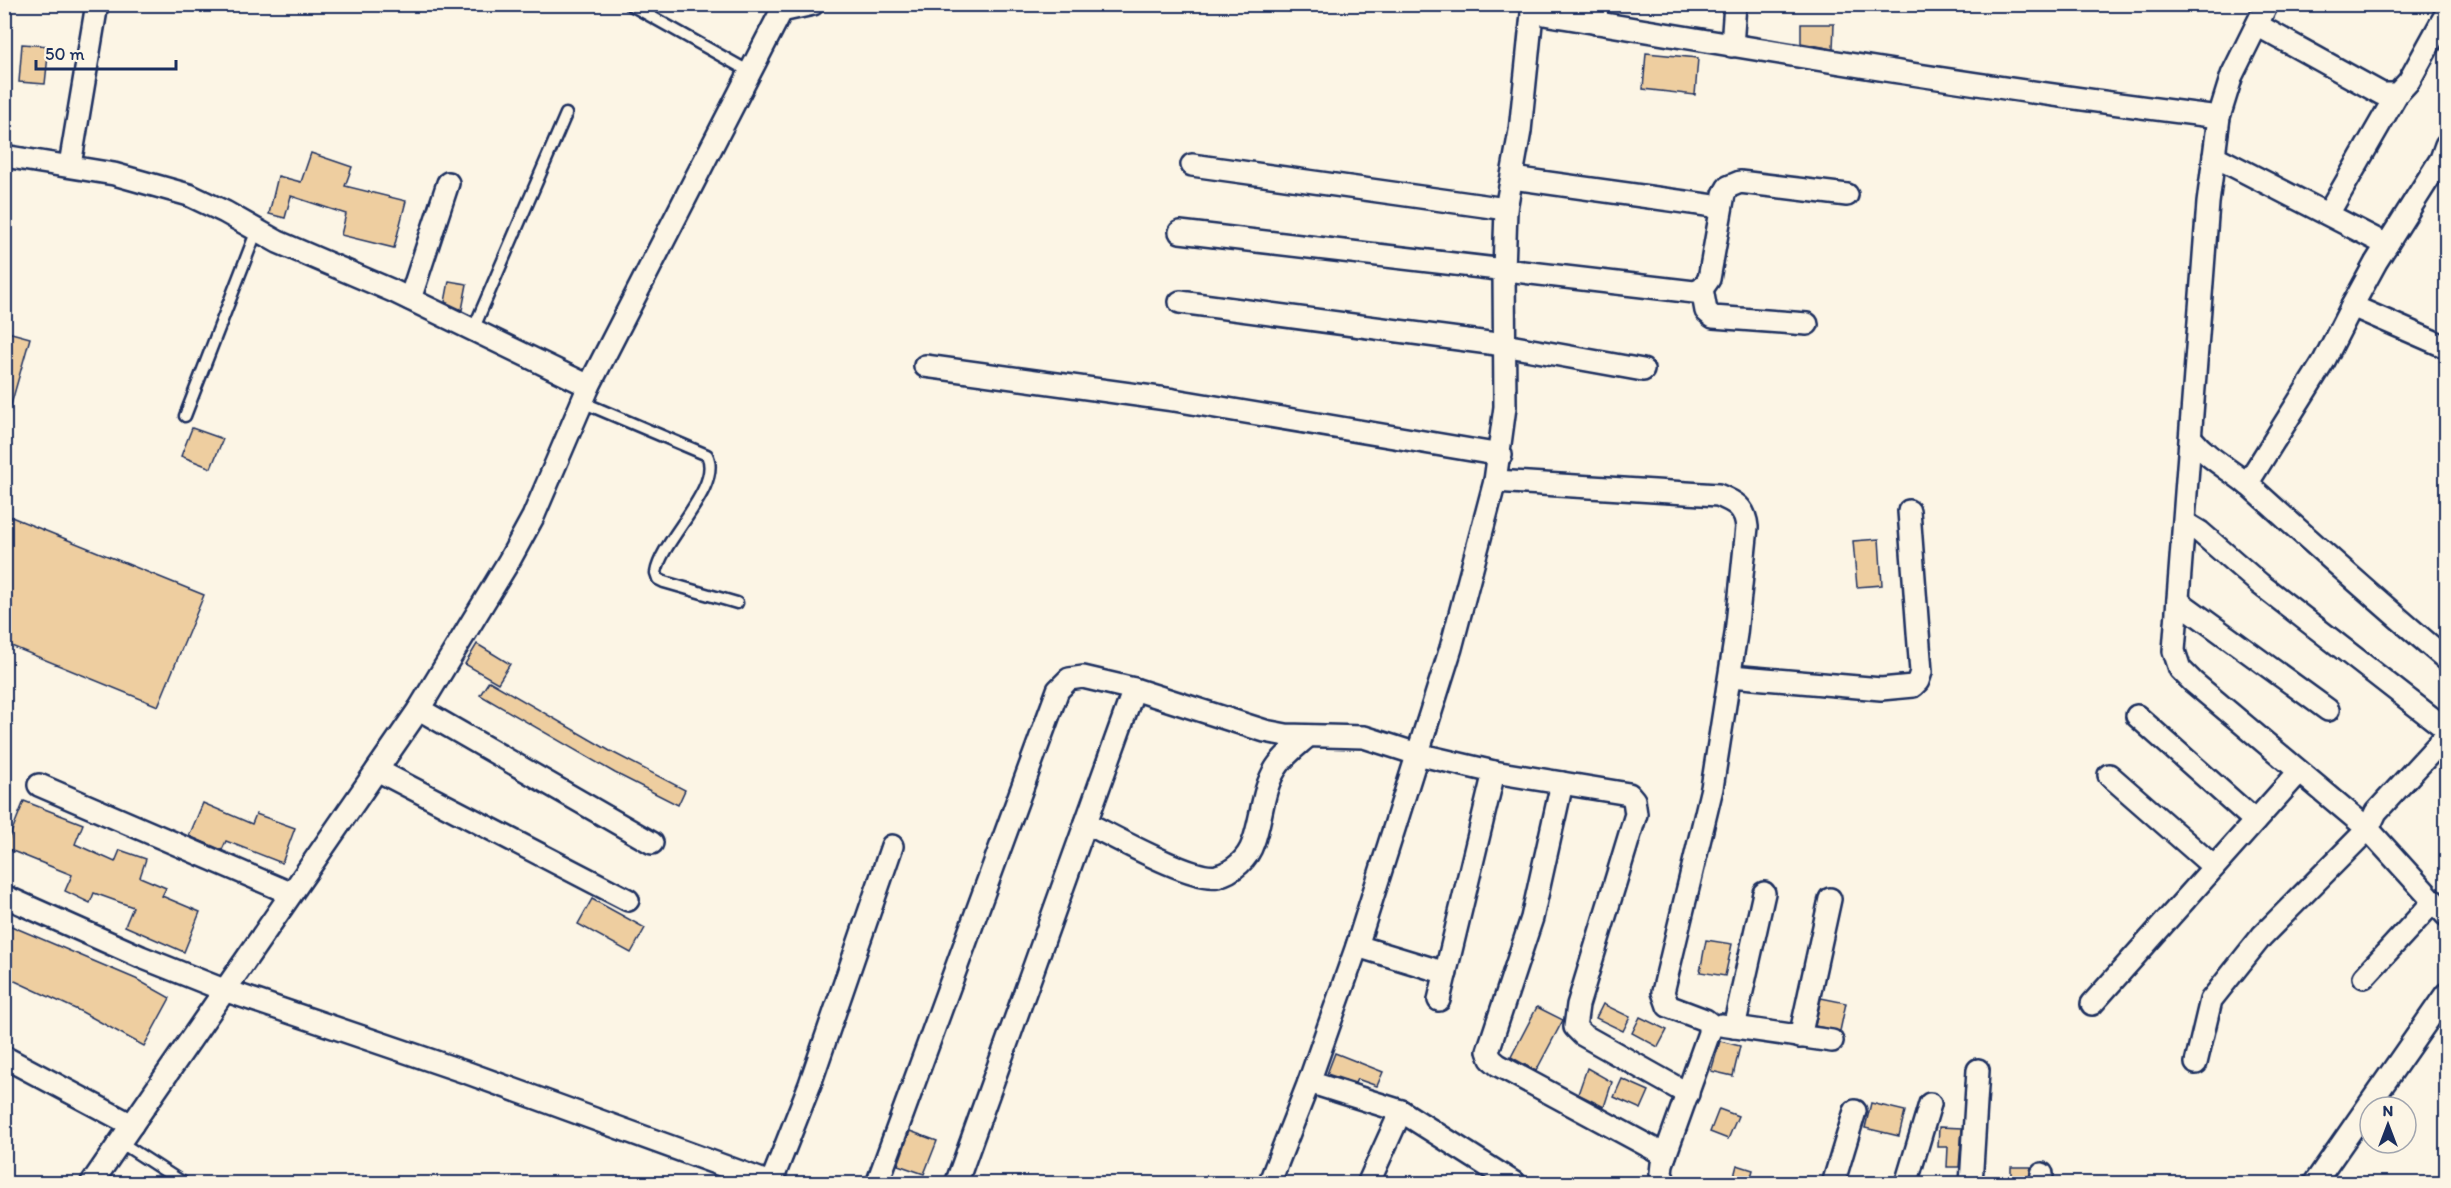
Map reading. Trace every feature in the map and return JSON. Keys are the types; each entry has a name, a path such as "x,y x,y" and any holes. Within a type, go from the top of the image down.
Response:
{"street":[{"path":"70,165 97,4"},
{"path":"91,1184 419,709 509,561 533,517 585,394 783,8 813,4"},
{"path":"1732,46 1735,4"},
{"path":"2267,4 2232,75 2219,117 2208,203 2192,439 2174,651 2180,669 2368,829 2440,908 2364,977"},
{"path":"1269,1184 1309,1082 1357,946 1468,590 1501,455 1505,407 1506,209 1520,131 1533,8 1597,14 1732,46 2112,104 2219,117"},
{"path":"2328,214 2397,94 2409,81 2446,14"},
{"path":"2257,25 2382,94 2397,94"},
{"path":"4,156 70,165 124,176 189,195 286,246 410,299 472,330 585,394"},
{"path":"2214,156 2387,245"},
{"path":"2247,484 2324,361 2387,245 2445,156"},
{"path":"1192,165 1506,209"},
{"path":"1512,178 1721,207"},
{"path":"1807,324 1713,317 1706,311 1702,289 1708,279 1721,207 1728,186 1740,182 1847,195"},
{"path":"410,299 448,183"},
{"path":"1180,232 1683,292 1702,289"},
{"path":"1180,302 1504,345 1642,370"},
{"path":"2352,306 2446,347"},
{"path":"925,366 1174,400 1501,455"},
{"path":"2192,439 2205,455 2247,484 2352,579 2446,658"},
{"path":"1495,481 1718,495 1742,508 1747,527 1731,676 1712,788 1663,992 1668,1006 1709,1023 1832,1041"},
{"path":"1731,676 1881,689 1913,686 1921,672 1910,511"},
{"path":"2185,523 2200,532 2260,584 2446,729"},
{"path":"2178,601 2328,710"},
{"path":"877,1184 1059,690 1065,682 1076,677 1134,689 1265,731 1308,736 1364,737 1417,754 1494,772 1629,794 1635,807 1604,928 1578,1005 1575,1027 1583,1035 1688,1094"},
{"path":"956,1184 1134,689"},
{"path":"419,709 652,843"},
{"path":"2138,716 2255,821"},
{"path":"1086,823 1186,871 1216,876 1227,872 1247,856 1276,768 1308,736"},
{"path":"2196,1063 2211,1000 2262,936 2368,829 2376,812 2446,736"},
{"path":"377,770 628,900"},
{"path":"1439,1000 1494,772"},
{"path":"2092,1004 2299,772"},
{"path":"2109,775 2214,867"},
{"path":"1562,783 1532,918 1488,1051 1491,1059 1498,1065 1665,1155"},
{"path":"39,784 290,893"},
{"path":"4,896 141,957 224,990 468,1073 772,1183 810,1084 892,846"},
{"path":"1734,1027 1764,892"},
{"path":"1800,1037 1830,899"},
{"path":"1357,946 1446,973"},
{"path":"2314,1184 2446,994"},
{"path":"1665,1184 1660,1173 1708,1039 1709,1023"},
{"path":"4,1057 126,1133"},
{"path":"1971,1184 1978,1070"},
{"path":"1309,1082 1401,1111 1516,1184"},
{"path":"1906,1184 1930,1104"},
{"path":"1368,1184 1401,1111"},
{"path":"1833,1184 1855,1111"}],"lane":[{"path":"629,4 750,72"},
{"path":"472,330 566,114"},
{"path":"185,416 257,230"},
{"path":"585,394 707,455 710,462 708,481 656,573 658,579 664,582 737,603"},
{"path":"126,1133 185,1184"}],"building":[{"path":"1801,24 1834,24 1833,49 1801,43"},
{"path":"22,44 49,46 45,84 19,82"},
{"path":"1646,53 1698,58 1695,95 1643,89"},
{"path":"311,153 352,167 345,186 406,201 394,248 341,235 346,214 291,196 285,218 269,214 278,176 301,182"},
{"path":"449,281 467,284 462,310 445,302"},
{"path":"4,331 30,338 9,412 4,411"},
{"path":"192,428 223,439 211,468 181,456"},
{"path":"4,514 204,595 158,706 4,643"},
{"path":"1879,539 1882,585 1857,587 1853,541"},
{"path":"477,644 510,664 498,683 465,664"},
{"path":"489,681 610,751 685,790 678,805 615,773 480,695"},
{"path":"24,801 83,824 75,844 115,862 120,850 146,859 140,877 166,888 162,896 200,912 184,952 125,926 133,907 94,893 90,903 65,891 72,875 5,848"},
{"path":"203,803 252,824 256,814 295,828 282,863 226,841 222,850 189,836"},
{"path":"592,899 645,928 631,953 578,924"},
{"path":"4,923 136,979 170,998 144,1046 82,1012 4,976"},
{"path":"1706,940 1732,944 1725,976 1700,972"},
{"path":"1821,998 1846,1003 1840,1031 1815,1026"},
{"path":"1603,1004 1630,1017 1623,1031 1596,1018"},
{"path":"1537,1007 1563,1020 1536,1071 1511,1057"},
{"path":"1640,1017 1667,1030 1658,1047 1632,1033"},
{"path":"1720,1041 1740,1046 1733,1076 1711,1071"},
{"path":"1335,1053 1383,1072 1377,1086 1357,1079 1355,1083 1327,1074"},
{"path":"1587,1068 1612,1082 1604,1107 1578,1094"},
{"path":"1622,1079 1649,1091 1641,1109 1614,1097"},
{"path":"1871,1103 1905,1111 1899,1136 1865,1128"},
{"path":"1719,1109 1738,1116 1728,1139 1710,1132"},
{"path":"1939,1127 1962,1128 1959,1167 1947,1167 1948,1147 1938,1147"},
{"path":"910,1131 937,1141 924,1174 898,1165"},
{"path":"1737,1165 1753,1170 1749,1184 1732,1184"},
{"path":"2011,1167 2031,1167 2028,1184 2011,1184"}]}
